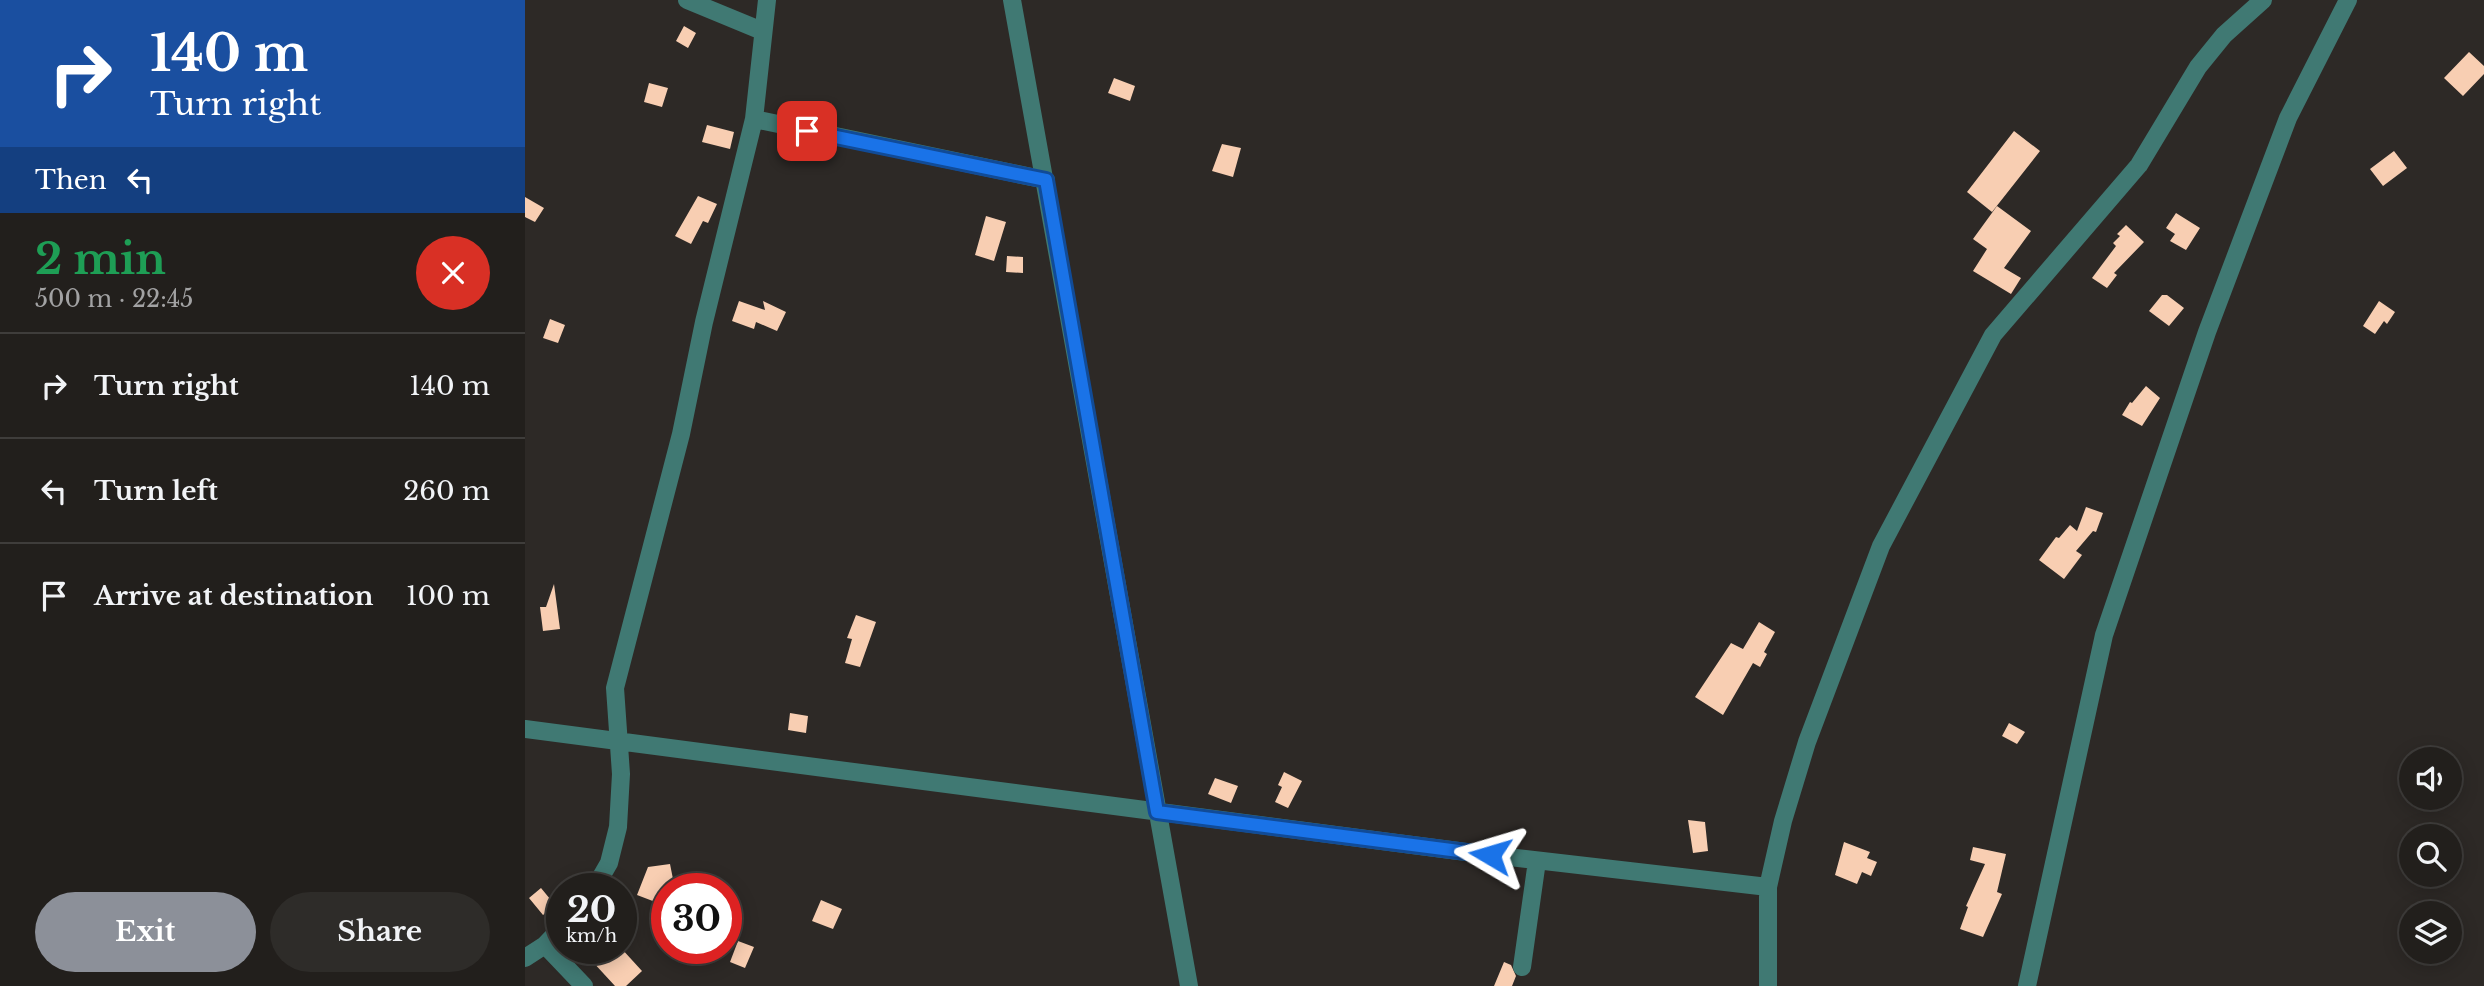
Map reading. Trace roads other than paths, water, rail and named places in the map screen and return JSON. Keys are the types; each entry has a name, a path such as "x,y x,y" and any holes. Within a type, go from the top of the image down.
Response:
{"street":[{"path":"687,0 762,31"},
{"path":"603,873 609,863 618,827 621,774 615,688 677,447 704,322 754,120 767,0"},
{"path":"1012,0 1189,986"},
{"path":"1768,986 1768,887 1783,821 1807,742 1881,546 1993,335 2139,165 2172,107 2206,56 2224,35 2263,0"},
{"path":"2027,986 2104,635 2207,332 2284,130 2348,0"},
{"path":"754,120 1046,180"},
{"path":"525,729 1157,812 1768,887"},
{"path":"1522,967 1537,860"},
{"path":"525,958 545,944 584,986"}]}
